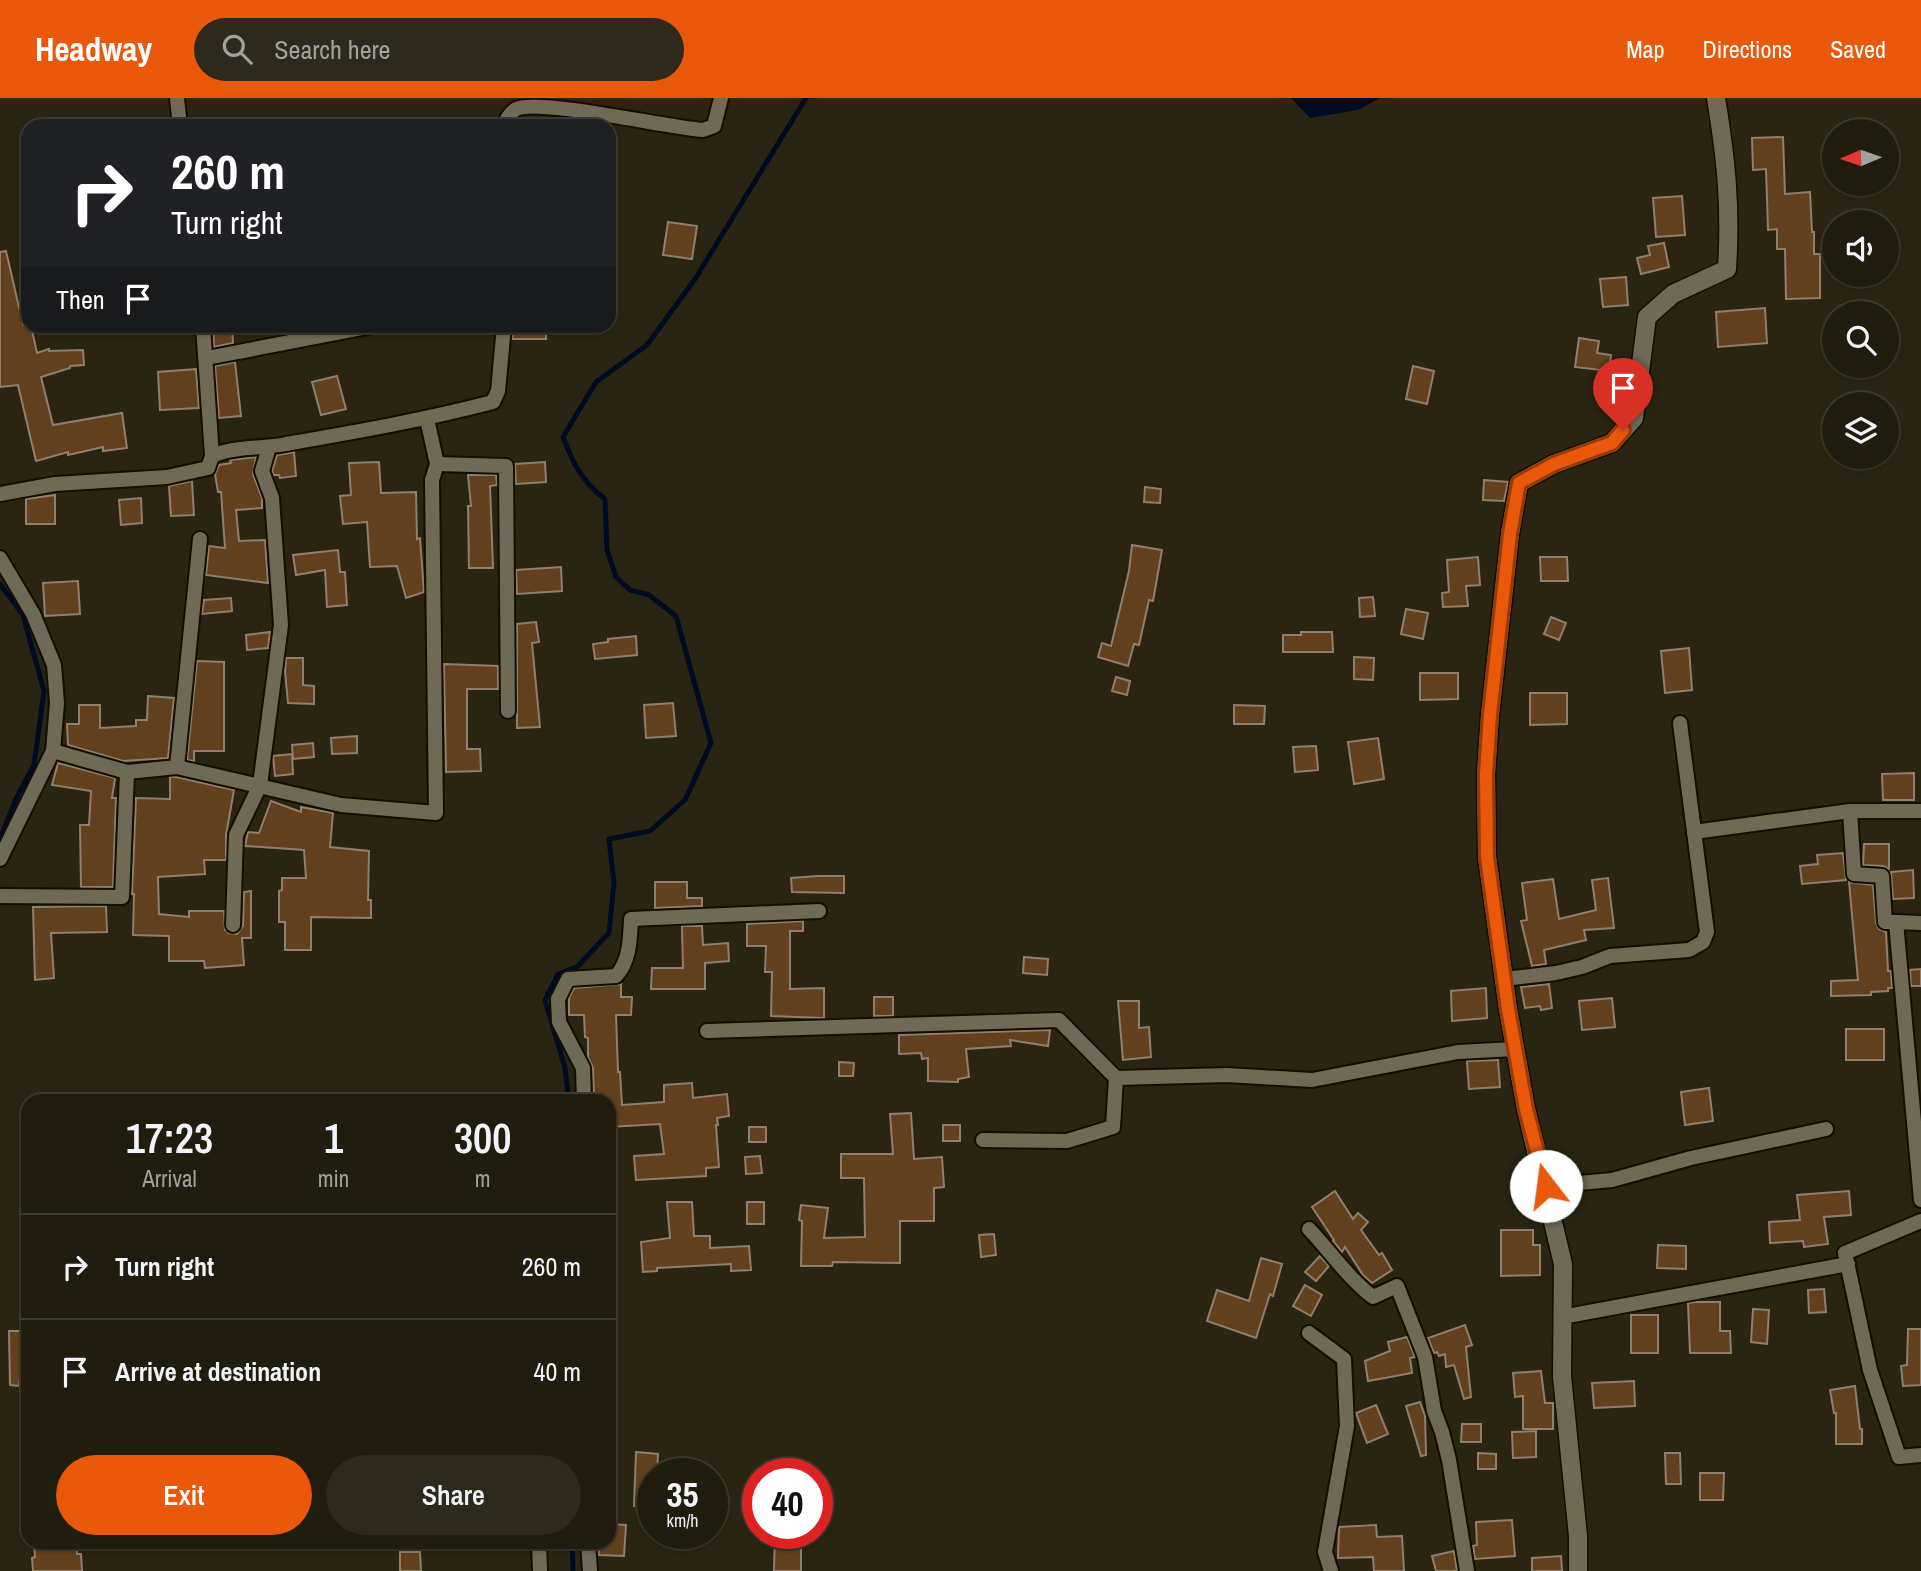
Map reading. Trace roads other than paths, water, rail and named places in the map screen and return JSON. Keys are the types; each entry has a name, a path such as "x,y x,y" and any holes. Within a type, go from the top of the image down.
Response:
{"street":[{"path":"177,98 179,119"},
{"path":"508,119 516,109 528,106 565,109 703,131 714,126 721,98"},
{"path":"1578,1571 1578,1536 1562,1376 1563,1264 1526,1109 1504,979 1487,857 1486,774 1510,534 1519,483 1554,464 1612,443 1634,418 1647,317 1673,294 1727,269 1730,222 1727,167 1716,98"},
{"path":"0,494 55,484 167,477 208,468 212,456 204,333"},
{"path":"207,358 337,333"},
{"path":"212,456 224,450 269,447 427,419 493,402 498,391 503,333"},
{"path":"53,751 127,772 177,767 341,805 436,813 432,480 437,464 427,419"},
{"path":"233,925 236,835 260,785 281,625 272,498 262,471 269,447"},
{"path":"437,464 506,466 508,711"},
{"path":"177,767 200,539"},
{"path":"0,558 33,614 54,665 57,703 53,751 0,859"},
{"path":"1504,979 1556,973 1610,956 1689,950 1703,942 1707,932 1680,723"},
{"path":"0,896 122,898 127,772"},
{"path":"1694,832 1850,811 1921,811"},
{"path":"1850,811 1854,874 1882,876 1885,922 1921,923"},
{"path":"584,1094 583,1068 559,1022 558,999 568,979 616,976 623,969 630,943 631,919 819,911"},
{"path":"1896,922 1921,1200"},
{"path":"708,1031 1059,1020 1116,1078 1227,1075 1312,1080 1458,1052 1515,1049"},
{"path":"983,1140 1067,1142 1113,1127 1116,1078"},
{"path":"1546,1186 1612,1180 1691,1158 1826,1129"},
{"path":"1921,1221 1845,1254 1870,1370 1899,1457 1921,1455"},
{"path":"1309,1229 1355,1284 1373,1297 1397,1286 1425,1357 1434,1411 1443,1432 1449,1460 1467,1571"},
{"path":"1562,1317 1848,1264"},
{"path":"1309,1333 1344,1359 1347,1426 1325,1552 1331,1571"},
{"path":"539,1549 540,1571"},
{"path":"588,1549 590,1571"}],"water":[{"path":"1291,98 1380,98 1358,110 1310,118"}],"waterway":[{"path":"568,1094 565,1068 545,1000 558,974 577,967 609,933 614,883 609,839 650,831 685,800 711,743 676,616 649,595 630,590 616,577 607,550 605,499 590,486 579,471 563,437 596,382 647,345 695,279 806,98"},
{"path":"0,584 23,615 44,691 34,765 16,799 0,839"},
{"path":"572,1549 573,1571"}]}
